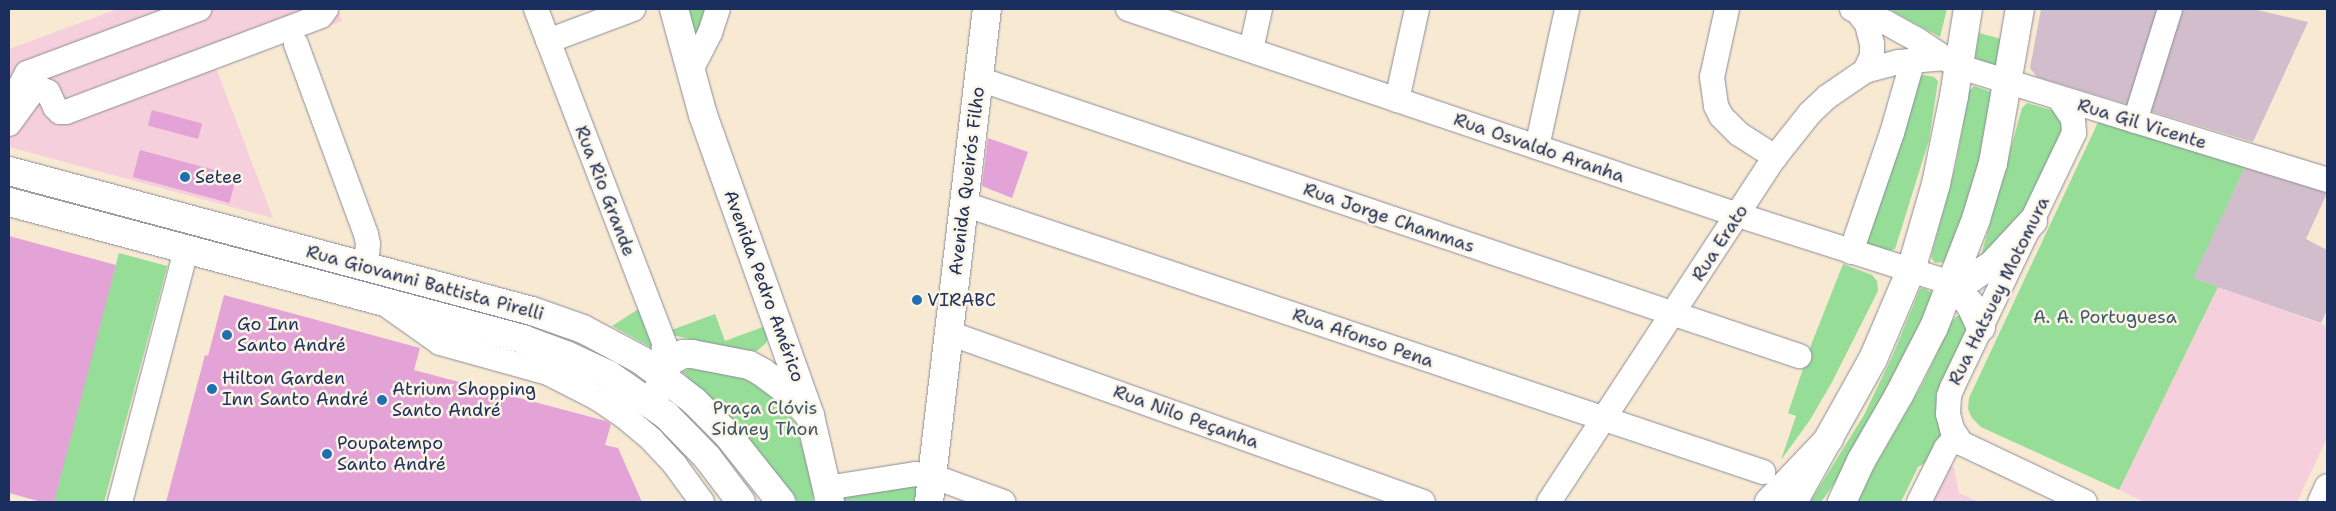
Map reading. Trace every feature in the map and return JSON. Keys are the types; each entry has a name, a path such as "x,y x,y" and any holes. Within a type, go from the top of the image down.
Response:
{"main road":[{"name":"Avenida Pedro Américo","path":"674,9 703,115 810,416 828,495"},
{"name":"Avenida Queirós Filho","path":"931,489 987,9"},
{"path":"1793,502 1873,359 1911,270 1936,184 1954,96 1952,62 1968,9"},
{"path":"1842,502 1861,461 1915,366 1934,327 1985,191 2008,82 2020,9"},
{"name":"Rua Giovanni Battista Pirelli","path":"9,171 532,311 568,323 623,350 662,375 694,401 727,434 781,502"},
{"name":"Rua Giovanni Battista Pirelli","path":"9,202 544,346 609,375 653,404 692,440 740,502"},
{"path":"1951,283 1971,278 1992,265 2033,221"},
{"path":"1951,283 1970,304 1981,328"},
{"path":"749,365 756,363 768,354 777,324"},
{"path":"653,404 662,375 669,362 683,354 749,365 788,391 810,416"},
{"path":"1769,502 1829,439"},
{"path":"1828,502 1861,461"}],"street":[{"path":"9,106 27,73 199,9"},
{"path":"9,124 29,96 39,88 48,92 55,107 60,112 66,112 321,16 326,9"},
{"name":"Rua Rio Grande","path":"536,9 664,343 662,375"},
{"path":"548,42 633,9"},
{"path":"690,72 710,33 718,9"},
{"name":"Rua Osvaldo Aranha","path":"1128,9 1738,215 1951,283"},
{"path":"1251,50 1260,9"},
{"path":"1398,100 1417,9"},
{"path":"1537,147 1567,9"},
{"path":"1727,9 1712,77 1716,106 1721,116 1739,134 1775,157"},
{"path":"2135,121 2170,9"},
{"path":"1854,10 1892,26 1952,62"},
{"path":"1854,10 1867,24 1872,44 1872,56 1865,71"},
{"path":"296,44 366,234 368,244 366,266"},
{"path":"1851,252 1890,142 1913,60"},
{"name":"Rua Erato","path":"1549,502 1775,157 1810,113 1827,97 1865,71 1913,60 1952,62"},
{"name":"Rua Gil Vicente","path":"1952,62 2008,82 2327,180"},
{"name":"Rua Jorge Chammas","path":"979,78 1672,315 1799,356"},
{"name":"Rua Hatsuey Motomura","path":"1956,437 1948,414 1949,396 2074,132 2073,120 2059,98"},
{"name":"Rua Afonso Pena","path":"964,204 1763,472"},
{"path":"120,502 186,250"},
{"path":"381,302 440,343 548,373 597,398 626,417 652,440 675,465 702,502"},
{"name":"Rua Nilo Peçanha","path":"949,333 1423,502"},
{"path":"1919,502 1946,448 1956,437 1961,443 1973,450 2085,502"},
{"path":"828,495 915,474 931,489 1003,502"},
{"path":"2320,502 2327,486"}],"shaded area":[{"path":"118,9 338,9 342,21 216,68 273,218 9,147 9,49"},
{"path":"2041,9 2253,9 2308,22 2253,142 2037,77 2030,68"},
{"path":"2245,167 2327,193 2306,239 2327,250 2327,310 2321,323 2192,278"},
{"path":"2218,287 2327,326 2327,438 2297,502 2145,502 2119,490"},
{"path":"1947,464 1954,467 1959,493 1979,502 1929,502"}],"green space":[{"path":"689,9 709,9 695,37"},
{"path":"1893,9 1947,9 1940,37 1892,11"},
{"path":"1979,33 2005,40 2001,63 1995,67 1975,58"},
{"path":"1924,75 1934,77 1938,81 1929,140 1895,249 1888,251 1852,239 1906,77"},
{"path":"1974,86 1994,93 1983,165 1945,262 1935,263 1931,257 1956,164 1969,91"},
{"path":"2027,103 2062,113 2069,121 2013,235 1981,256 2022,108"},
{"name":"A. A. Portuguesa","path":"2100,118 2245,167 2193,278 2218,287 2119,490 1981,427 1972,418 1968,409 1969,398"},
{"path":"119,253 167,266 104,502 52,501"},
{"path":"1843,264 1872,275 1877,281 1878,291 1832,382 1810,420 1781,460 1796,416 1788,413 1811,345"},
{"path":"1923,288 1937,295 1850,462 1821,502 1810,502 1864,415 1892,357 1920,289"},
{"path":"640,308 654,349 612,326"},
{"path":"715,314 725,341 768,325 769,335 766,343 757,351 745,353 673,335 669,331"},
{"path":"1962,315 1971,322 1943,434 1930,460 1918,467 1901,502 1854,502 1923,383 1952,321 1957,316"},
{"name":"Praça Clóvis Sidney Thon","path":"691,368 745,379 770,391 796,424 814,492 813,502 798,502 737,426 682,372"},
{"path":"908,482 917,486 918,502 843,502 845,495"}],"building":[{"path":"152,110 202,123 198,139 148,125"},
{"path":"988,138 1028,152 1012,198 982,186"},
{"name":"Setee","path":"140,150 237,176 229,203 133,177"},
{"path":"9,236 116,265 54,502 42,502 9,493"},
{"name":"Atrium Shopping Santo André","path":"224,295 420,348 414,370 606,421 611,424 605,445 618,448 642,502 166,502 205,355 208,356"}],"place":[{"name":"Setee","path":"185,177"},
{"name":"VIRABC","path":"917,300"},
{"name":"Go Inn Santo André","path":"227,335"},
{"name":"Hilton Garden Inn Santo André","path":"212,389"},
{"name":"Atrium Shopping Santo André","path":"382,400"},
{"name":"Poupatempo Santo André","path":"327,454"}]}
